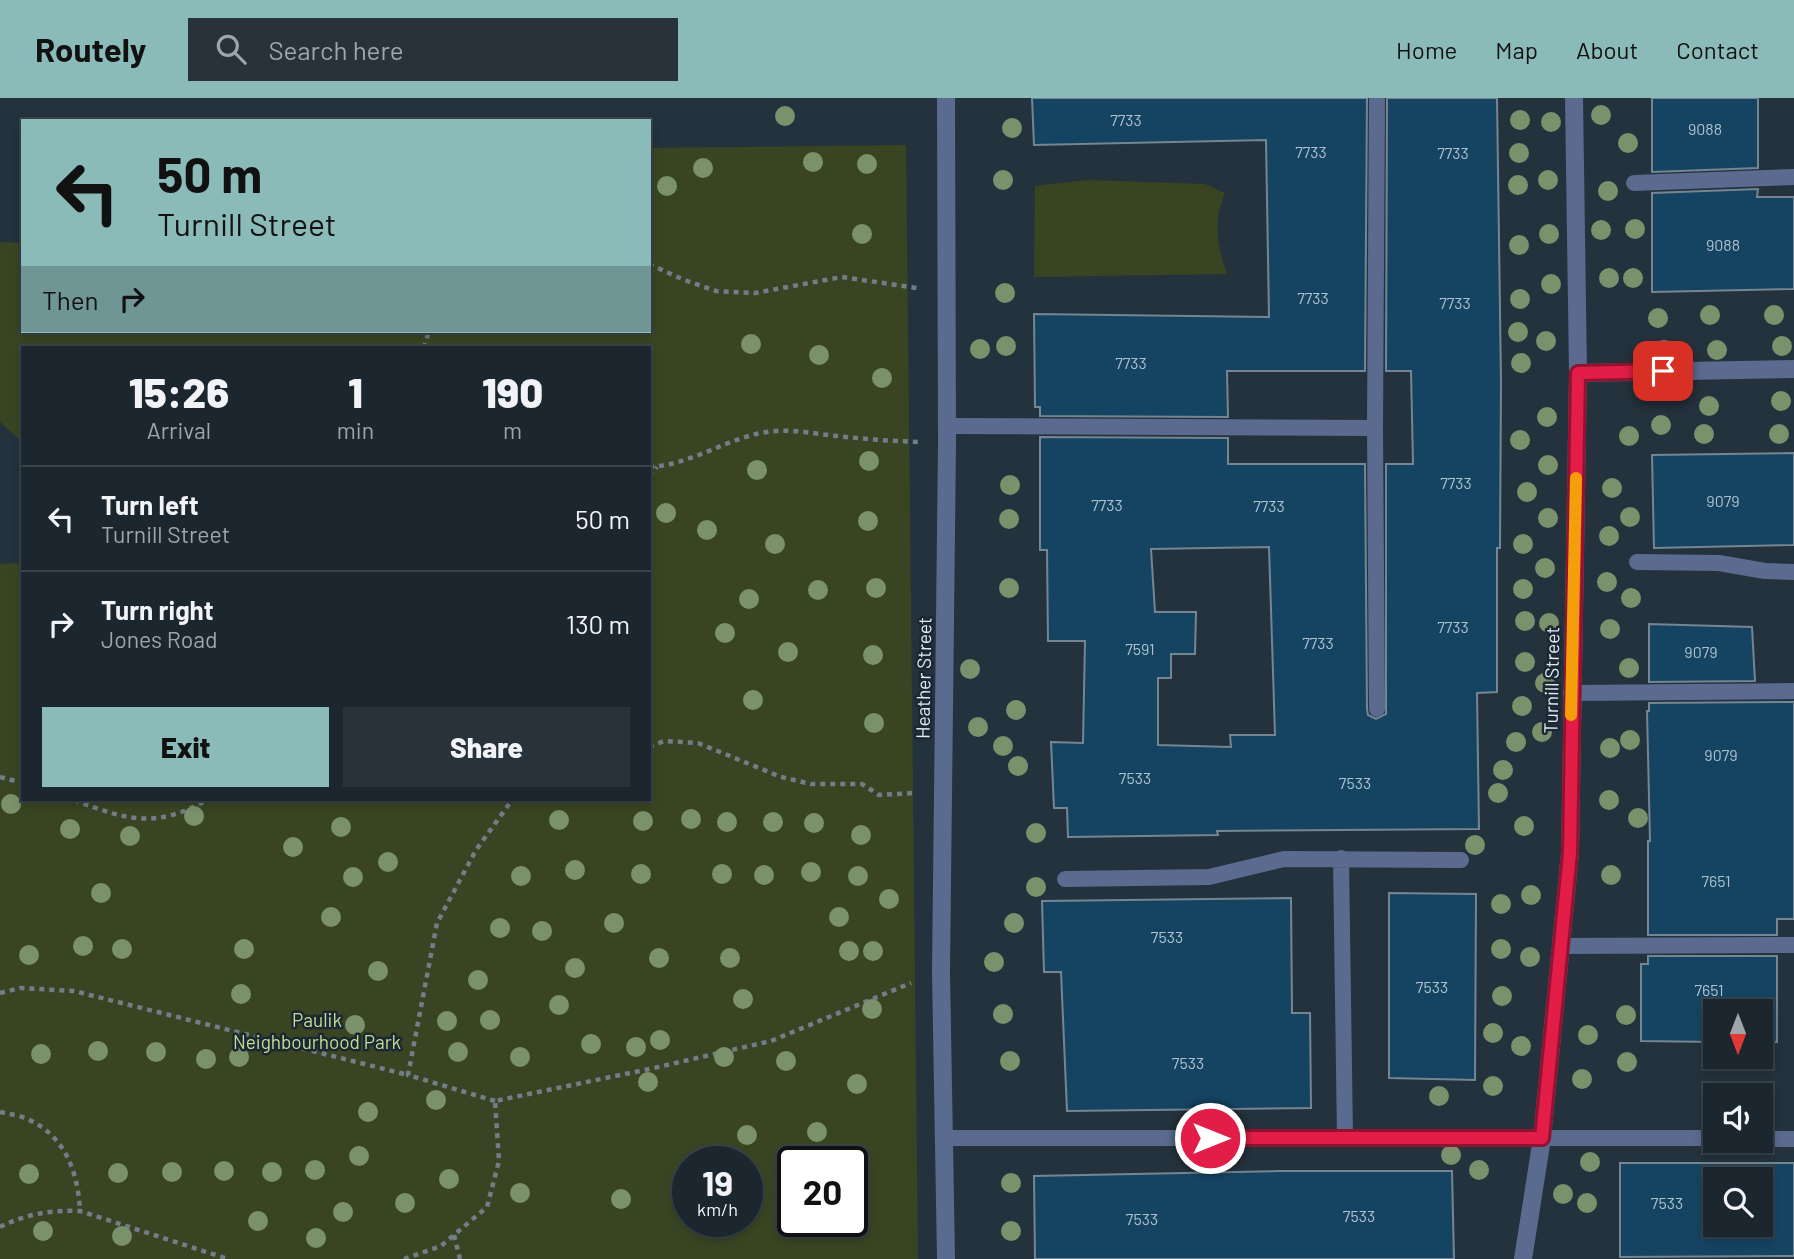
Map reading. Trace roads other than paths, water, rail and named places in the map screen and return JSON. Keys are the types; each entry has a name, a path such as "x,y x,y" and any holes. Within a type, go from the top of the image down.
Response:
{"street":[{"name":"Heather Street","path":"946,98 947,435 941,971 946,1259"},
{"name":"Turnill Street","path":"1523,1259 1542,1138 1563,946 1570,853 1578,373 1574,98"},
{"path":"1578,373 1794,369"}],"lane":[{"path":"1377,98 1377,709"},
{"path":"1634,183 1794,177"},
{"path":"947,435 1375,428"},
{"path":"1637,562 1719,562 1765,571 1794,572"},
{"path":"1571,693 1794,691"},
{"path":"1341,858 1345,1138"},
{"path":"1065,878 1209,877 1284,859 1461,860"},
{"path":"1563,946 1794,945"},
{"path":"945,1138 1703,1138"},
{"path":"1773,1139 1794,1139"}],"park label":[{"name":"Paulik Neighbourhood Park","path":"317,1030"}]}
